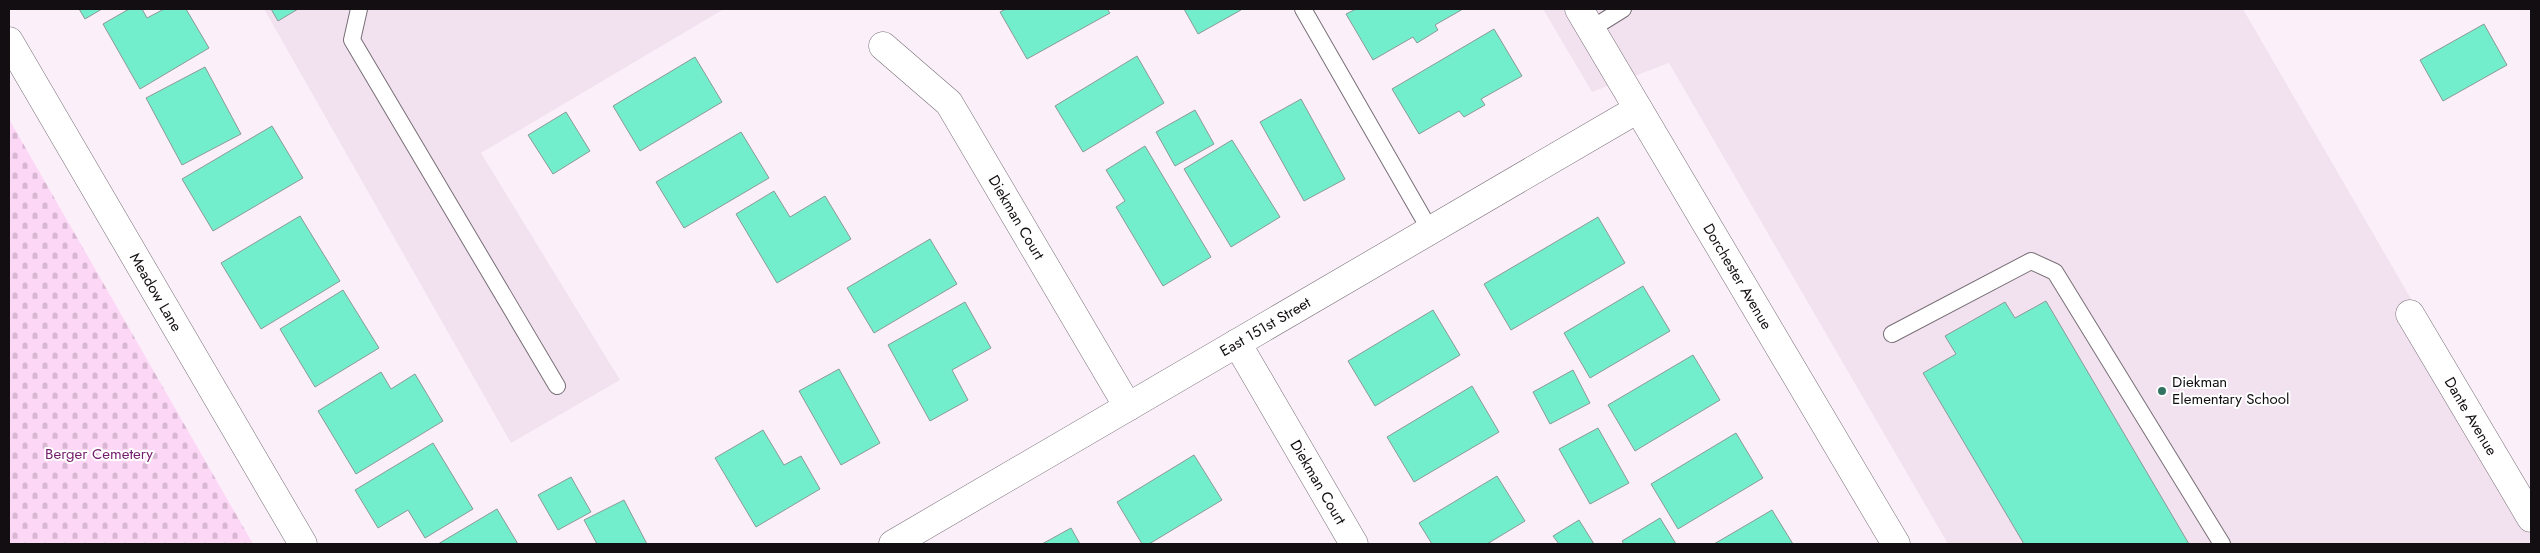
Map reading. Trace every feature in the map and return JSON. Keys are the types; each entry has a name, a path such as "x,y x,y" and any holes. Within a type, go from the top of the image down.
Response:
{"street":[{"name":"Dorchester Avenue","path":"1585,19 1896,544"},
{"name":"Meadow Lane","path":"9,41 303,544"},
{"name":"Diekman Court","path":"883,46 949,103 1128,407"},
{"name":"East 151st Street","path":"893,544 1638,109"},
{"name":"Dante Avenue","path":"2410,314 2531,518"},
{"name":"Diekman Court","path":"1237,344 1354,544"}],"lane":[{"path":"359,9 352,40 557,386"},
{"path":"1303,9 1430,230"},
{"path":"1585,19 1624,9"},
{"path":"1892,334 2031,261 2055,272 2222,544"}],"shaded area":[{"path":"264,9 724,9 481,153 620,380 511,443"},
{"name":"Diekman Elementary School","path":"1543,9 2243,9 2531,506 2531,544 1948,544 1669,63 1592,92"}],"green space":[{"name":"Berger Cemetery","path":"9,119 253,544 9,544"}],"building":[{"path":"79,9 102,9 85,19"},
{"path":"129,9 142,9 147,18 164,9 186,9 209,48 140,89 103,24"},
{"path":"271,9 298,9 278,21"},
{"path":"1006,9 1107,9 1110,13 1027,59 1000,12"},
{"path":"1184,9 1241,9 1241,10 1198,34"},
{"path":"1356,9 1463,9 1435,25 1438,30 1417,43 1413,37 1373,60 1346,14"},
{"path":"2484,24 2507,65 2443,101 2420,60"},
{"path":"1494,29 1522,76 1481,99 1485,105 1464,117 1459,111 1419,134 1392,89"},
{"path":"1137,56 1164,103 1083,152 1055,106"},
{"path":"695,57 722,102 640,151 613,106"},
{"path":"205,67 241,134 182,165 146,98"},
{"path":"1301,99 1345,179 1304,201 1260,122"},
{"path":"1195,110 1214,144 1175,166 1156,132"},
{"path":"566,112 590,151 553,174 528,135"},
{"path":"272,126 303,178 213,231 182,179"},
{"path":"741,132 769,178 684,228 656,182"},
{"path":"1232,140 1280,217 1231,247 1184,169"},
{"path":"1145,146 1211,257 1163,286 1116,207 1125,201 1106,170"},
{"path":"774,191 790,217 825,196 851,239 777,283 736,214"},
{"path":"300,216 340,281 261,329 221,263"},
{"path":"1598,217 1625,263 1511,330 1484,284"},
{"path":"930,239 957,284 874,333 847,288"},
{"path":"1643,286 1670,331 1590,378 1564,333"},
{"path":"343,290 379,348 315,387 280,329"},
{"path":"2046,301 2189,544 2024,544 1923,373 1956,354 1945,336 2005,302 2015,318"},
{"path":"965,302 991,348 952,370 968,400 930,421 888,345"},
{"path":"1433,310 1460,355 1375,406 1348,361"},
{"path":"1693,355 1720,400 1635,451 1608,405"},
{"path":"839,369 880,443 841,465 799,391"},
{"path":"1573,370 1590,403 1550,424 1533,392"},
{"path":"381,372 391,389 415,374 443,421 356,474 318,411"},
{"path":"1472,386 1499,432 1414,482 1387,437"},
{"path":"1598,428 1629,483 1590,504 1559,449"},
{"path":"763,430 784,465 801,456 820,489 756,527 715,458"},
{"path":"1736,433 1763,478 1678,529 1651,484"},
{"path":"433,443 473,509 425,538 408,510 378,528 355,490"},
{"path":"1194,455 1222,500 1149,544 1142,544 1117,502"},
{"path":"1497,476 1525,521 1487,544 1432,544 1419,523"},
{"path":"571,477 591,512 558,530 538,495"},
{"path":"624,500 647,544 597,544 584,520"},
{"path":"497,509 518,544 438,544"},
{"path":"1772,510 1793,544 1714,544"},
{"path":"1660,518 1676,544 1624,544 1622,541"},
{"path":"1579,520 1594,544 1559,544 1553,536"},
{"path":"1071,528 1080,544 1042,544"}],"place":[{"name":"Diekman Elementary School","path":"2162,391"}]}
